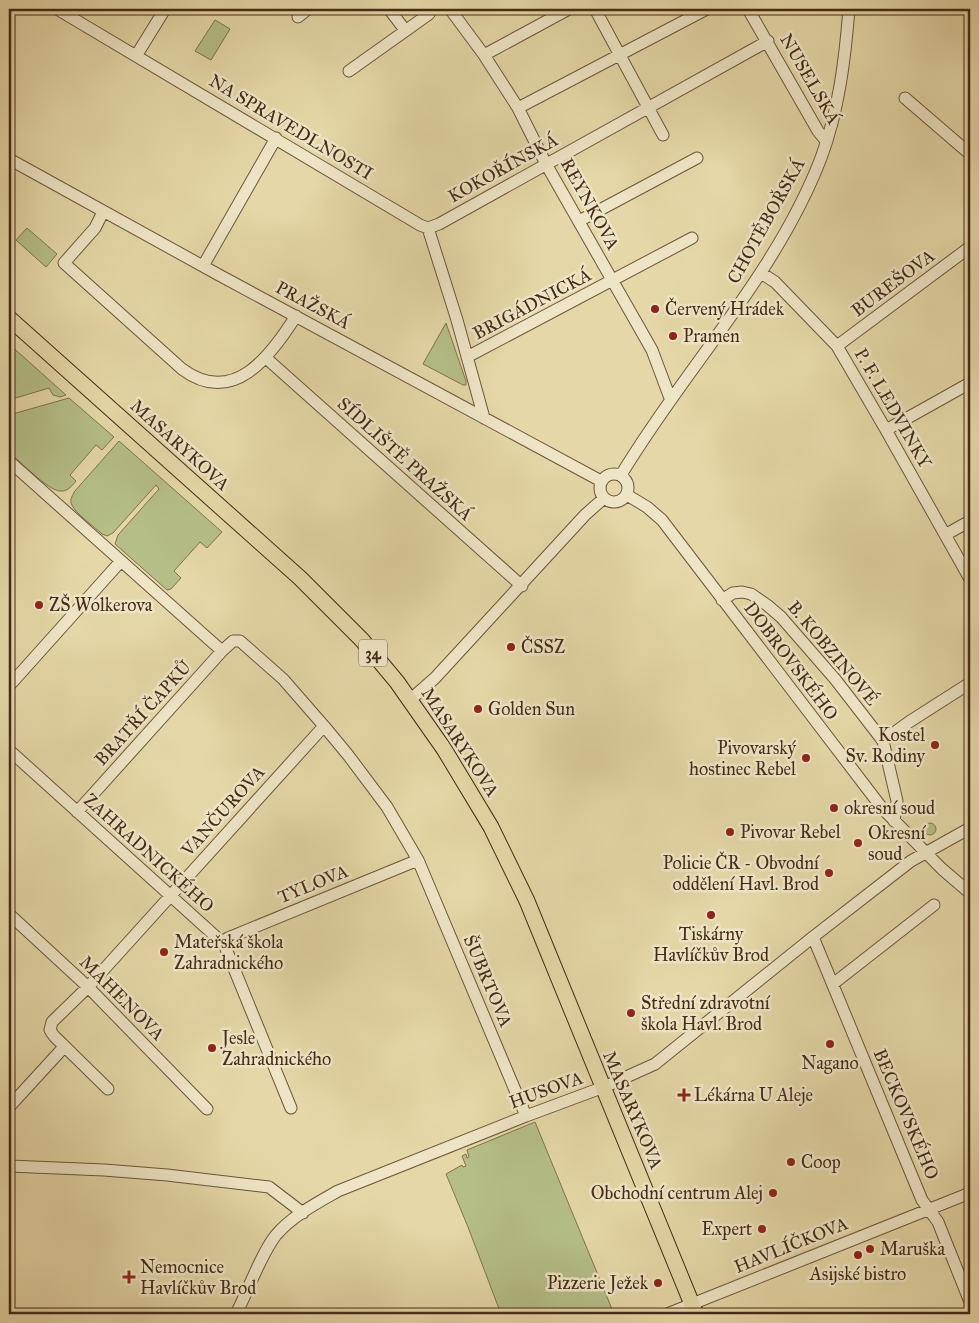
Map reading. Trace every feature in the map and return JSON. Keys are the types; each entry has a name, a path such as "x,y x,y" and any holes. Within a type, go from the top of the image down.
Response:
{"main road":[{"name":"MASARYKOVA","path":"9,318 300,578 381,661 410,700 460,773 498,842 527,901 694,1309"}],"street":[{"name":"NA SPRAVEDLNOSTI","path":"57,9 428,228"},
{"path":"136,56 165,9"},
{"path":"298,17 308,9"},
{"path":"389,9 406,30"},
{"name":"REYNKOVA","path":"450,9 484,55 518,108 546,164 652,350 670,398"},
{"path":"484,55 569,9"},
{"path":"595,9 663,135"},
{"path":"518,108 707,9"},
{"name":"NUSELSKÁ","path":"748,9 818,131 826,141"},
{"name":"CHOTĚBOŘSKÁ","path":"621,475 670,398 761,273 802,201 821,157 837,101 844,61 849,9"},
{"path":"349,71 429,14"},
{"name":"KOKOŘÍNSKÁ","path":"428,228 439,224 768,42"},
{"path":"906,98 970,154"},
{"path":"203,266 276,138"},
{"path":"579,221 698,158"},
{"name":"PRAŽSKÁ","path":"9,159 103,212 602,481"},
{"path":"103,212 95,228 64,263 182,369 198,379 205,382 226,382 244,375 266,358 296,316"},
{"path":"428,228 457,320 484,418"},
{"name":"BRIGÁDNICKÁ","path":"467,357 692,238"},
{"name":"BUREŠOVA","path":"837,346 970,247"},
{"name":"P. F. LEDVINKY","path":"761,273 775,282 837,346 970,579"},
{"name":"SÍDLIŠTĚ PRAŽSKÁ","path":"266,358 522,586"},
{"path":"886,430 970,382"},
{"path":"9,461 222,651"},
{"path":"608,475 621,475 628,484 627,494 622,500 609,502 604,498 600,490 602,481 608,475"},
{"name":"DOBROVSKÉHO","path":"627,494 662,520 866,788 894,821 970,893"},
{"path":"410,700 435,678 585,516 604,498"},
{"path":"945,535 970,521"},
{"path":"9,686 121,561"},
{"name":"B. KOBZINOVÉ","path":"722,600 742,592 751,594 774,611 835,679 882,741"},
{"name":"BRATŘÍ ČAPKŮ","path":"77,812 222,651 236,640 243,643 283,679 324,726"},
{"path":"894,821 897,801 882,741 970,683"},
{"path":"324,726 348,754 387,807 418,860"},
{"name":"VANČUROVA","path":"64,1047 50,1030 52,1022 88,987 324,726"},
{"name":"ZAHRADNICKÉHO","path":"9,750 222,942 230,955 290,1108"},
{"name":"HUSOVA","path":"236,1314 268,1246 285,1226 302,1213 338,1191 604,1087 661,1060 813,937 911,861 970,828"},
{"name":"TYLOVA","path":"222,942 418,860"},
{"name":"ŠUBRTOVA","path":"418,860 526,1116"},
{"path":"833,984 934,905"},
{"name":"MAHENOVA","path":"9,914 88,987 207,1109"},
{"name":"BECKOVSKÉHO","path":"813,937 922,1200 938,1222 970,1302"},
{"path":"9,1107 64,1047 108,1089"},
{"path":"9,1166 167,1175 269,1187 302,1213"},
{"name":"HAVLÍČKOVA","path":"667,1314 694,1309 970,1193"}],"green space":[{"path":"215,20 230,29 211,60 195,51"},
{"path":"27,228 57,254 46,267 16,240"},
{"path":"446,323 466,381 466,385 423,364"},
{"path":"9,344 66,395 60,397 53,395 49,388 9,400"},
{"path":"69,398 114,437 102,450 96,445 70,475 76,481 67,490 60,491 41,481 9,452 9,415"},
{"path":"119,441 222,532 207,548 200,542 174,571 181,578 171,589 167,590 115,544 118,535 159,489 156,485 113,533 107,536 80,515 71,503 74,492"},
{"path":"928,823 932,823 936,829 932,835 928,835 924,831 924,827"},
{"path":"535,1122 614,1314 501,1314 446,1174 462,1165 463,1167 466,1166 462,1156 466,1154 467,1158 469,1157 467,1150"}],"place":[{"name":"Červený Hrádek","path":"655,309"},
{"name":"Pramen","path":"673,336"},
{"name":"ZŠ Wolkerova","path":"39,605"},
{"name":"ČSSZ","path":"511,647"},
{"name":"Golden Sun","path":"478,709"},
{"name":"Kostel Sv. Rodiny","path":"935,745"},
{"name":"Pivovarský hostinec Rebel","path":"806,758"},
{"name":"okresní soud","path":"834,808"},
{"name":"Pivovar Rebel","path":"730,832"},
{"name":"Okresní soud","path":"858,843"},
{"name":"Policie ČR - Obvodní oddělení Havl. Brod","path":"829,873"},
{"name":"Tiskárny Havlíčkův Brod","path":"711,915"},
{"name":"Mateřská škola Zahradnického","path":"164,952"},
{"name":"Střední zdravotní škola Havl. Brod","path":"631,1013"},
{"name":"Nagano","path":"830,1044"},
{"name":"Jesle Zahradnického","path":"212,1048"},
{"name":"Lékárna U Aleje","path":"684,1095"},
{"name":"Coop","path":"791,1162"},
{"name":"Obchodní centrum Alej","path":"773,1193"},
{"name":"Expert","path":"762,1229"},
{"name":"Maruška","path":"870,1249"},
{"name":"Asijské bistro","path":"858,1255"},
{"name":"Nemocnice Havlíčkův Brod","path":"129,1277"},
{"name":"Pizzerie Ježek","path":"658,1283"}]}
